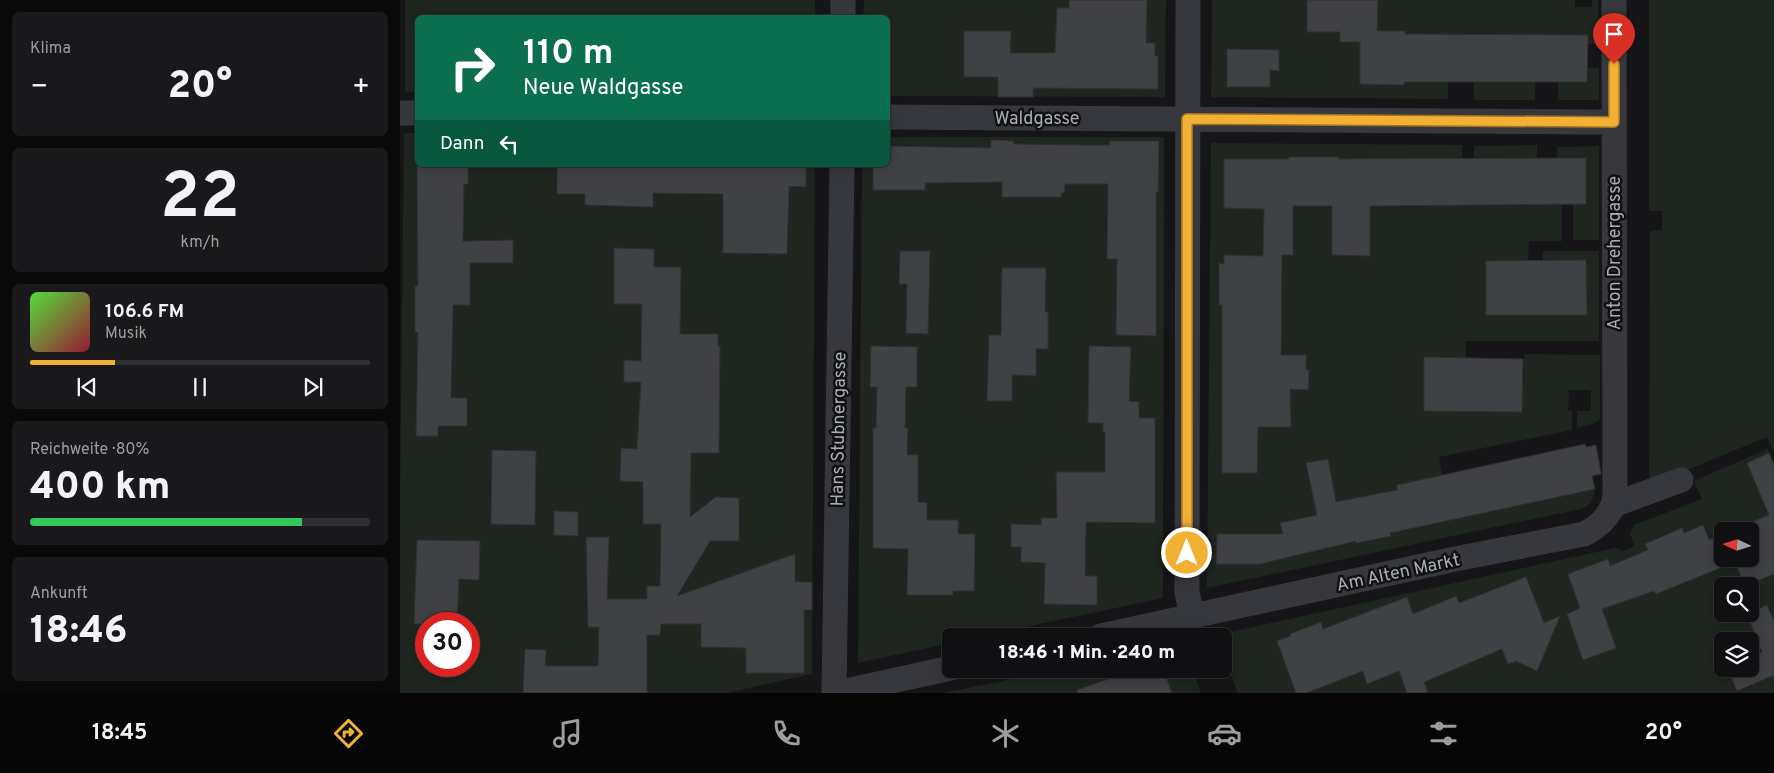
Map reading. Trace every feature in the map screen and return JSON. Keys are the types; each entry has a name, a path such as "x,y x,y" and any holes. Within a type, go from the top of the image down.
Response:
{"street":[{"path":"843,0 843,15"},
{"path":"1188,0 1187,592 1192,617"},
{"name":"Anton Drehergasse","path":"1613,505 1615,496 1614,0"},
{"path":"400,113 415,114"},
{"name":"Waldgasse","path":"890,117 1614,122"},
{"name":"Hans Stubnergasse","path":"835,693 842,167"},
{"path":"1613,505 1681,480"},
{"name":"Am Alten Markt","path":"1139,628 1455,559 1584,534 1597,527 1607,516 1613,505"},
{"path":"835,693 942,670"}],"shaded area":[{"path":"405,0 815,0 815,15 415,15 415,92 405,92"},
{"path":"864,0 1166,0 1165,97 890,96 890,15 863,15"},
{"path":"1212,0 1575,0 1575,7 1592,7 1592,0 1598,0 1599,44 1588,44 1587,35 1424,34 1424,82 1448,82 1448,99 1211,97"},
{"path":"1649,0 1774,0 1774,453 1767,437 1660,481 1651,480 1649,474 1650,231 1662,230 1662,211 1649,211"},
{"path":"1588,68 1599,68 1599,100 1558,100 1558,82 1587,82"},
{"path":"1474,82 1535,82 1535,100 1474,100"},
{"path":"404,133 415,133 415,167 815,167 812,674 726,693 400,693"},
{"path":"890,137 1164,137 1163,598 1021,628 942,628 942,645 858,663 862,167 890,167"},
{"path":"1211,143 1462,145 1462,158 1425,159 1425,205 1562,205 1562,241 1529,241 1528,261 1486,261 1486,315 1587,315 1586,260 1543,261 1543,251 1599,251 1599,341 1466,341 1466,358 1424,357 1424,410 1522,412 1524,354 1600,355 1600,419 1593,424 1577,428 1577,411 1591,411 1591,390 1569,390 1568,411 1572,411 1572,430 1439,457 1442,475 1416,481 1426,525 1595,489 1589,504 1581,509 1207,588"},
{"path":"1537,145 1537,158 1474,158 1474,146"},
{"path":"1599,146 1599,240 1573,240 1573,204 1586,204 1586,158 1557,158 1557,147"},
{"path":"1768,449 1774,462 1774,693 1238,693 1232,677 1232,632 1615,548 1623,551 1635,546 1630,534 1634,525 1702,499 1694,481"},
{"path":"1017,678 1195,678 1201,693 943,693"}],"building":[{"path":"1069,0 1147,0 1146,43 1155,43 1155,56 1158,56 1158,89 1033,88 1033,97 998,97 998,77 964,77 964,31 1011,31 1010,53 1055,53 1057,8 1069,8"},
{"path":"1307,0 1378,0 1377,31 1405,31 1405,34 1588,35 1587,82 1404,82 1404,85 1360,84 1360,42 1340,42 1340,32 1307,32"},
{"path":"1227,49 1279,50 1279,71 1270,70 1270,87 1227,87"},
{"path":"991,140 1014,141 1014,144 1089,145 1110,145 1110,141 1159,141 1158,192 1156,192 1156,336 1116,335 1117,259 1107,259 1108,184 1065,184 1064,193 1061,193 1061,197 1002,197 1002,182 925,183 925,190 873,190 873,167 890,167 890,146 991,148"},
{"path":"1289,157 1338,157 1338,159 1586,158 1586,204 1370,206 1370,256 1332,255 1332,206 1293,206 1293,255 1282,255 1281,355 1306,355 1306,370 1309,370 1308,390 1290,389 1291,427 1258,427 1257,473 1222,473 1222,305 1219,305 1219,263 1224,264 1224,255 1263,256 1264,209 1224,208 1224,159 1289,159"},
{"path":"417,167 468,167 468,184 464,184 463,241 513,240 513,263 470,263 470,305 453,305 451,398 467,398 467,426 438,426 438,436 416,436 418,333 415,332 415,286 418,286"},
{"path":"557,167 806,167 806,187 789,186 787,254 723,253 723,194 653,193 653,207 585,205 585,194 557,194"},
{"path":"614,248 654,249 654,267 681,267 680,334 718,334 718,346 720,346 719,453 691,453 690,517 716,497 739,498 739,541 710,541 677,596 795,554 795,582 812,582 812,610 804,610 804,673 746,673 746,648 701,647 701,624 661,624 660,635 647,635 647,693 523,693 525,649 546,650 545,666 598,666 599,627 588,627 586,537 609,537 607,599 647,599 647,586 660,586 661,524 643,524 643,482 620,481 621,448 637,449 641,382 624,382 624,360 641,361 642,304 614,304"},
{"path":"900,251 930,251 928,334 906,333 907,284 899,284"},
{"path":"1586,260 1587,315 1486,315 1486,261"},
{"path":"1002,268 1046,268 1045,312 1048,312 1048,349 1036,349 1036,376 1012,375 1012,401 987,401 989,335 1001,335"},
{"path":"871,346 917,347 917,387 906,387 905,428 908,427 907,455 918,455 918,502 927,503 927,520 958,520 958,534 975,534 974,591 953,591 953,595 907,595 908,549 873,548 873,428 876,428 877,387 870,387"},
{"path":"1089,346 1131,347 1129,401 1139,402 1139,418 1155,418 1155,523 1086,522 1085,576 1097,576 1097,605 1044,604 1045,563 1021,562 1021,547 1011,547 1011,524 1041,525 1041,518 1057,518 1056,472 1105,472 1105,432 1103,432 1103,423 1088,423"},
{"path":"1424,357 1523,359 1522,412 1424,411"},
{"path":"1585,444 1586,447 1596,445 1601,474 1592,476 1595,489 1390,533 1391,536 1356,543 1356,541 1260,564 1216,564 1217,534 1283,534 1280,523 1317,515 1306,463 1328,459 1336,502 1397,490 1397,485"},
{"path":"492,450 536,451 535,525 491,524"},
{"path":"1769,453 1774,465 1774,574 1759,580 1759,577 1741,577 1738,568 1759,568 1759,522 1752,522 1769,515 1747,463"},
{"path":"554,511 578,512 578,536 554,535"},
{"path":"1703,525 1709,540 1714,538 1714,568 1720,568 1656,594 1654,591 1602,609 1616,648 1583,660 1567,614 1580,608 1568,574 1608,559 1610,566 1648,550 1645,544 1682,528 1684,533"},
{"path":"417,540 480,541 479,580 459,579 458,612 415,612 414,624"},
{"path":"1526,577 1544,623 1560,616 1537,671 1516,661 1508,664 1502,649 1424,682 1428,693 1407,693 1399,671 1367,684 1363,671 1306,693 1296,693 1277,641 1291,636 1290,634 1321,622 1323,629 1407,597 1413,614 1456,596 1459,603"},
{"path":"1767,605 1774,621 1774,679 1772,676 1737,691 1731,677 1759,677 1759,653 1762,652 1759,644 1759,632 1754,632 1750,622 1759,622 1759,609"},
{"path":"1111,678 1166,678 1172,693 1077,693 1077,690"}],"route":[{"path":"1187,553 1187,119 1614,122 1614,64"}]}
